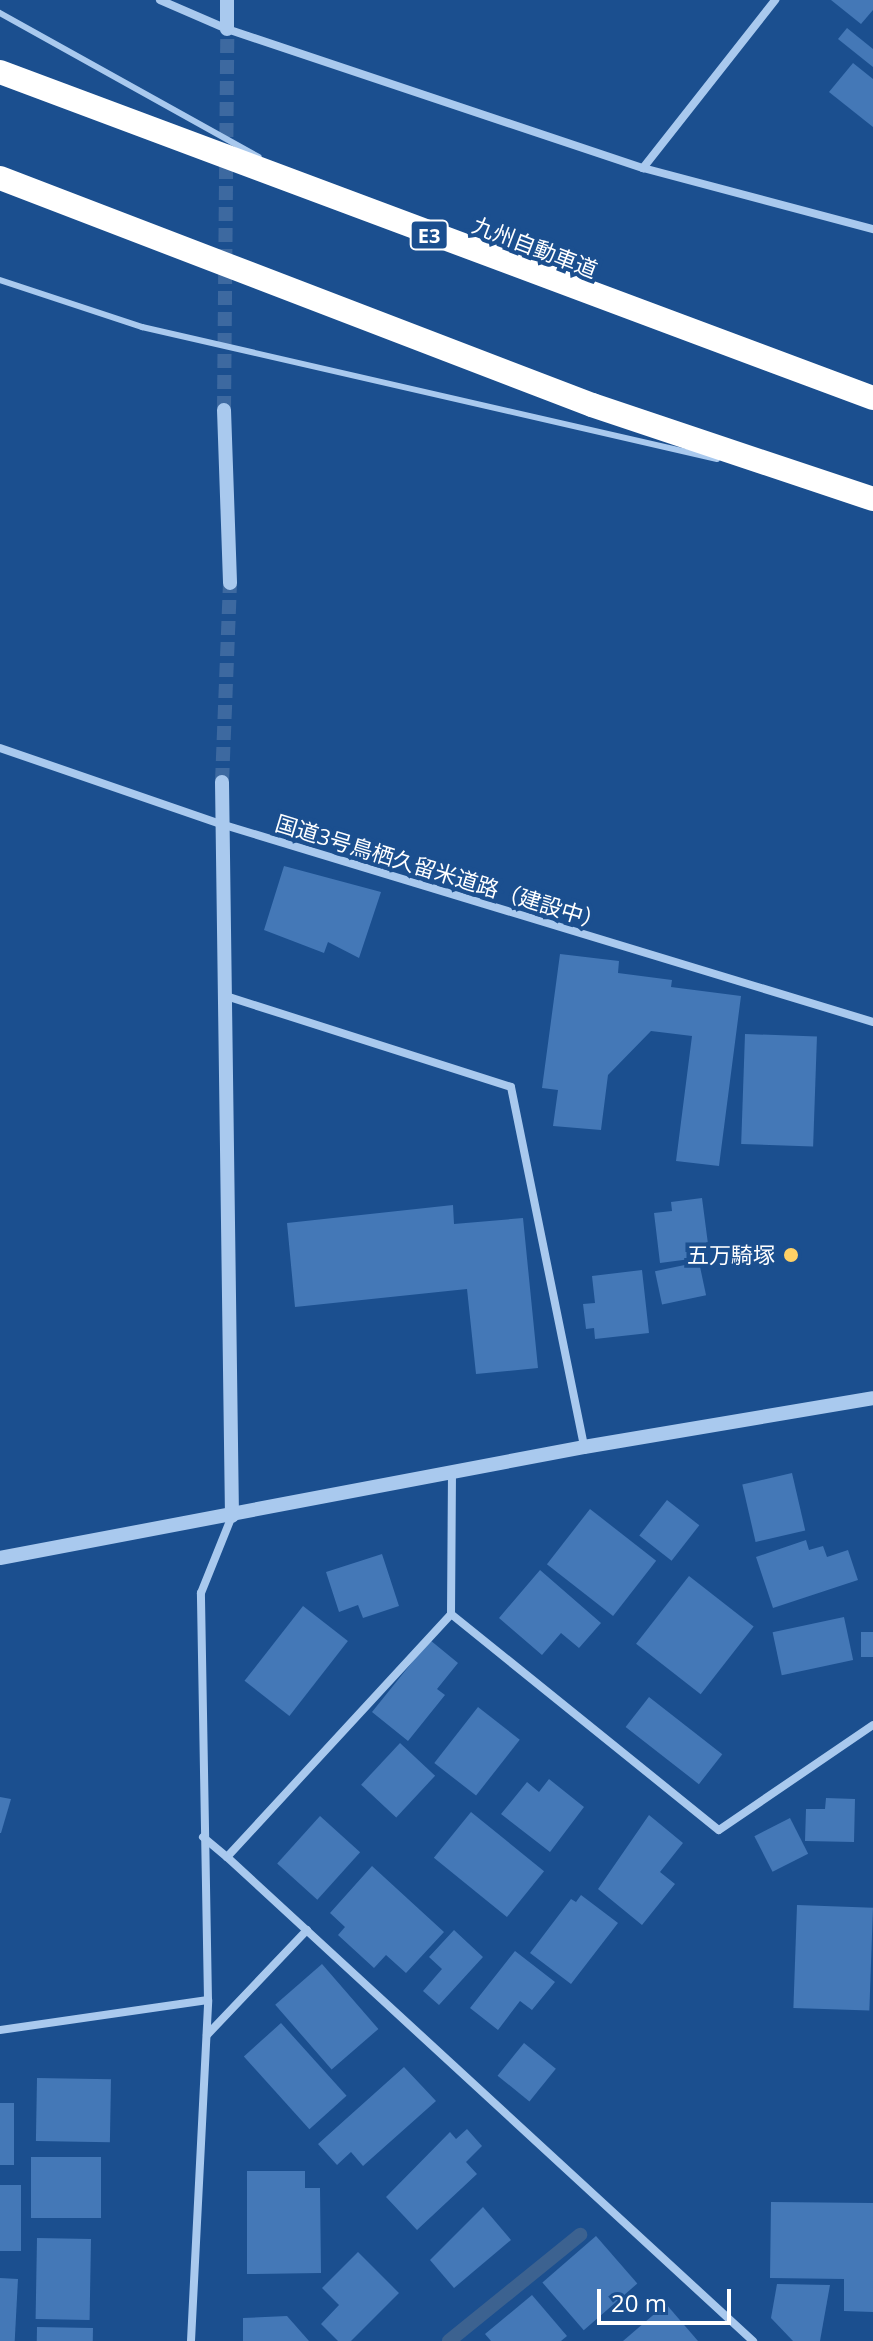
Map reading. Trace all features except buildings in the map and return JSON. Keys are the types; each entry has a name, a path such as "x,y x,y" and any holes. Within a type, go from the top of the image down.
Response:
{"highway":[{"name":"九州自動車道","path":"0,72 866,396"},
{"path":"0,178 592,405 873,499"}],"street":[{"path":"160,0 227,29 643,168 873,229"},
{"path":"227,0 227,29"},
{"path":"643,168 775,0"},
{"path":"224,410 230,583"},
{"name":"国道3号鳥栖久留米道路（建設中）","path":"0,748 221,824 873,1022"},
{"path":"191,2341 208,2000 201,1593 232,1516 222,782"},
{"path":"226,996 511,1087 584,1447"},
{"path":"0,1558 584,1447 873,1398"},
{"path":"227,1857 451,1614 452,1472"},
{"path":"451,1614 719,1830 873,1725"},
{"path":"203,1837 753,2341"},
{"path":"206,2035 307,1930"},
{"path":"0,2030 208,2000"}],"lane":[{"path":"0,13 335,199"},
{"path":"0,280 142,327 829,485"}],"waterway":[{"path":"449,2341 580,2235"}],"tunnel":[{"path":"224,410 227,29"},
{"path":"222,782 230,583"}],"place":[{"name":"五万騎塚","path":"791,1255"}]}
